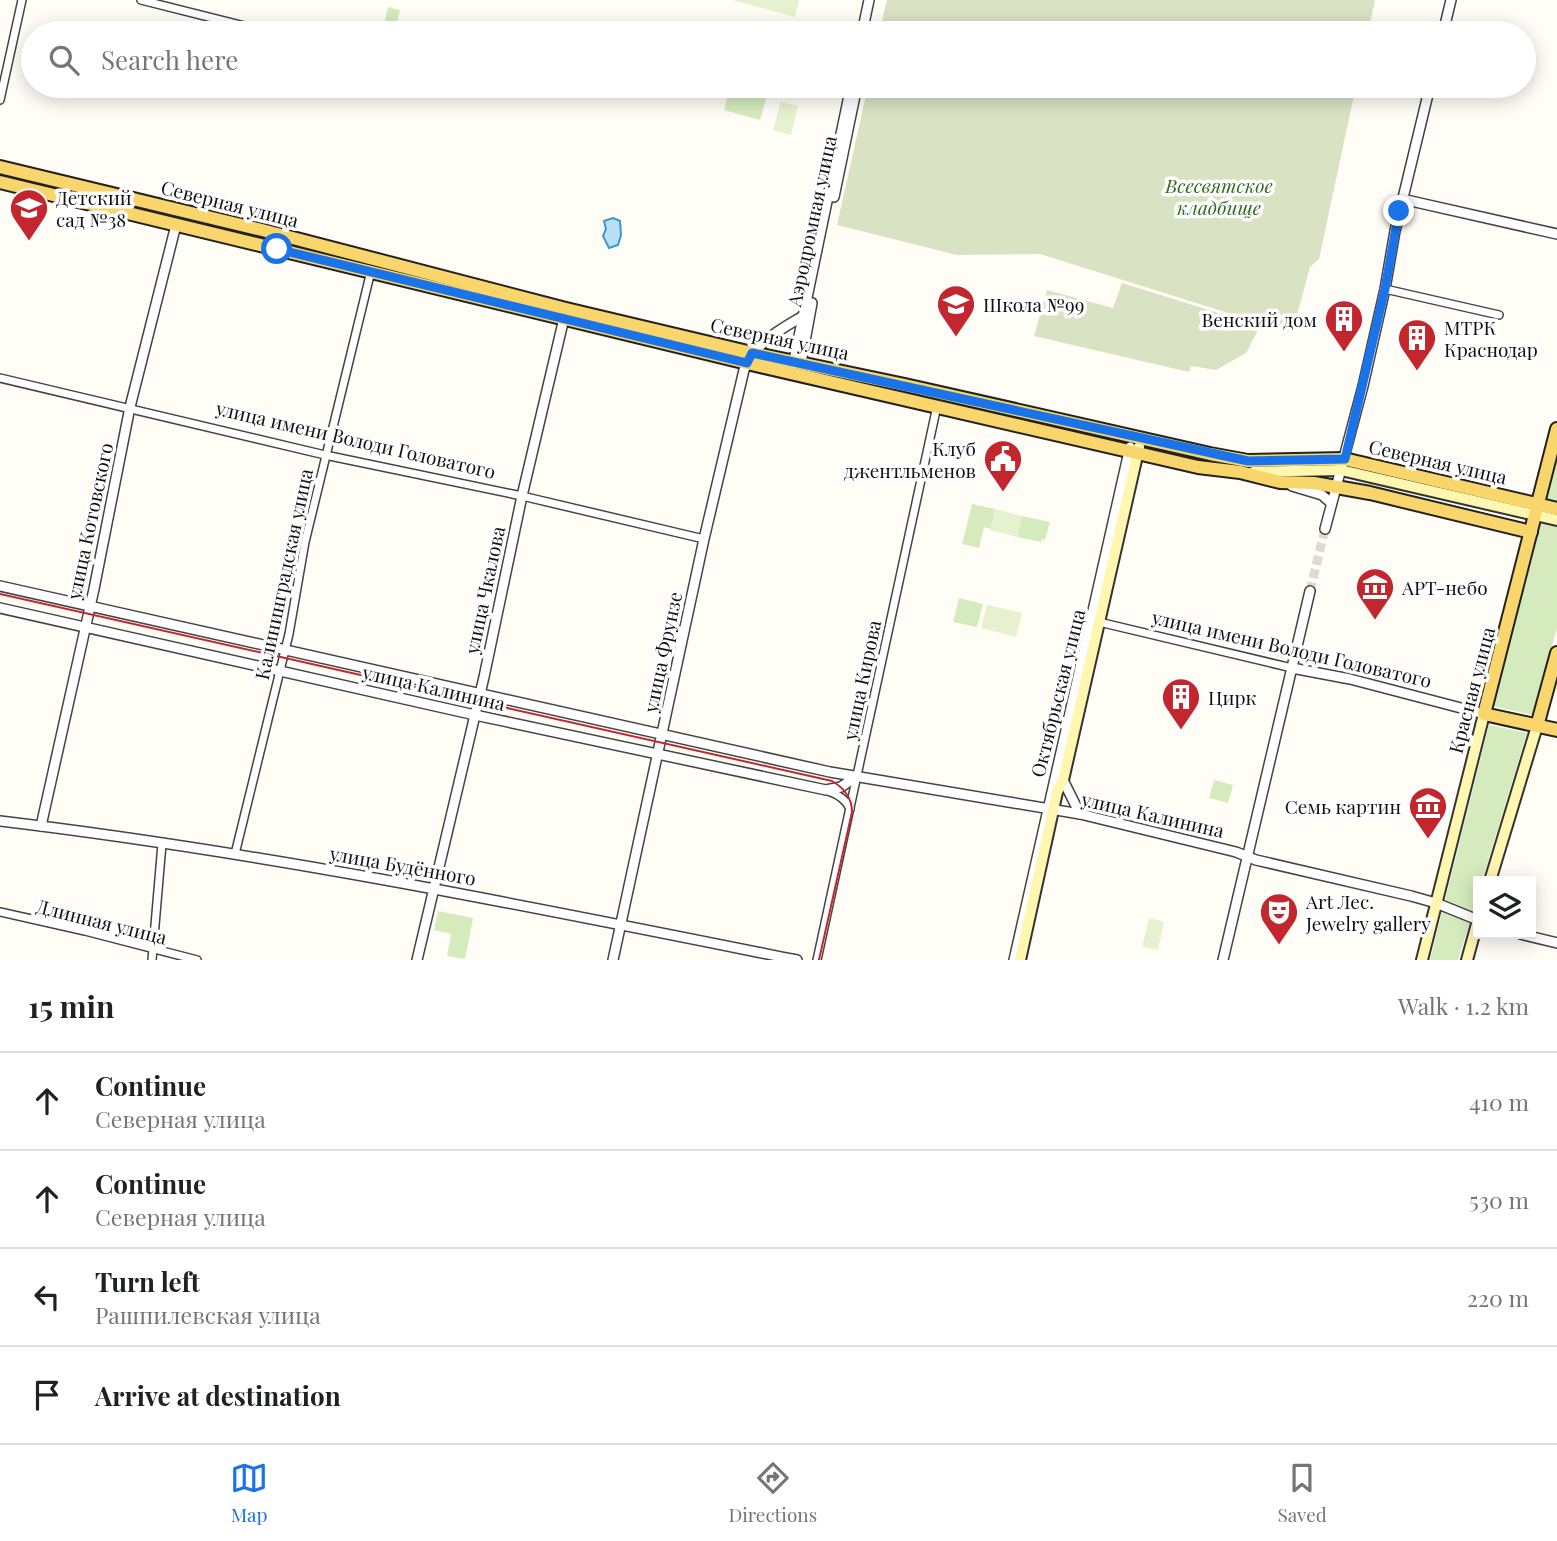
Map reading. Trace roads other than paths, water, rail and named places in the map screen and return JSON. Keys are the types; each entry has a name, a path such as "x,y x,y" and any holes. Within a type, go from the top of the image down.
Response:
{"main road":[{"name":"Северная улица","path":"0,167 281,235 372,266"},
{"name":"Северная улица","path":"0,182 277,249 372,266 750,358 795,365 1248,461 1343,465 1537,509 1557,509"},
{"path":"277,249 281,235"},
{"name":"Северная улица","path":"795,365 937,406 1213,470 1240,472 1343,465"},
{"name":"Красная улица","path":"1422,960 1557,429"},
{"name":"Октябрьская улица","path":"1020,960 1050,809 1063,780 1137,436"},
{"name":"Северная улица","path":"1240,472 1280,482 1336,487 1531,532"},
{"name":"Северная улица","path":"1537,509 1557,520"},
{"path":"1492,876 1557,653"},
{"name":"улица имени Володи Головатого","path":"1484,714 1557,730"},
{"path":"1467,960 1473,938"}],"street":[{"path":"0,100 22,0"},
{"path":"141,0 224,21"},
{"path":"865,21 869,0"},
{"path":"871,21 875,0"},
{"path":"1446,21 1451,0"},
{"name":"Аэродромная улица","path":"795,365 848,98"},
{"name":"Аэродромная улица","path":"795,365 854,98"},
{"path":"1325,529 1385,289 1402,199 1427,98"},
{"path":"1402,199 1557,234"},
{"name":"улица Котовского","path":"41,826 131,407 176,225"},
{"name":"Калининградская улица","path":"235,854 285,650 305,542 325,455 372,266"},
{"path":"1385,289 1499,315"},
{"name":"улица Чкалова","path":"417,960 565,314"},
{"name":"Аэродромная улица","path":"750,358 766,338 803,316"},
{"name":"улица Фрунзе","path":"613,960 704,539 750,358"},
{"name":"улица имени Володи Головатого","path":"0,378 325,455 522,496 704,539"},
{"name":"улица Кирова","path":"817,960 937,406"},
{"name":"Октябрьская улица","path":"1014,960 1133,451"},
{"name":"Северная улица","path":"1280,482 1322,495 1331,503"},
{"name":"улица Калинина","path":"0,586 857,776 1080,814 1436,903 1473,918"},
{"path":"1223,960 1310,591"},
{"name":"улица Калинина","path":"0,608 475,715 826,790"},
{"name":"улица имени Володи Головатого","path":"1099,622 1292,668 1350,679 1484,714"},
{"path":"826,790 841,787 857,776"},
{"path":"1063,780 1080,814"},
{"path":"826,790 848,804 850,817"},
{"name":"улица Будённого","path":"0,821 235,854 435,888 797,960"},
{"path":"152,960 162,844"},
{"name":"Длинная улица","path":"0,912 197,960"},
{"path":"1536,938 1557,943"}],"water":[{"path":"613,218 620,221 621,235 618,245 609,248 603,236 606,229 604,221"}],"tunnel":[{"path":"1310,591 1325,529"}],"tram line":[{"path":"0,594 832,781 846,794 851,802 852,812 819,960"}],"place":[{"name":"Детский сад №38","path":"29,242"},
{"name":"Школа №99","path":"956,338"},
{"name":"Венский дом","path":"1344,353"},
{"name":"МТРК Краснодар","path":"1417,372"},
{"name":"Клуб джентльменов","path":"1003,493"},
{"name":"АРТ-небо","path":"1375,621"},
{"name":"Цирк","path":"1181,731"},
{"name":"Семь картин","path":"1428,840"},
{"name":"Art Лес. Jewelry gallery","path":"1279,946"}],"park label":[{"name":"Всесвятское кладбище","path":"1219,196"}]}
